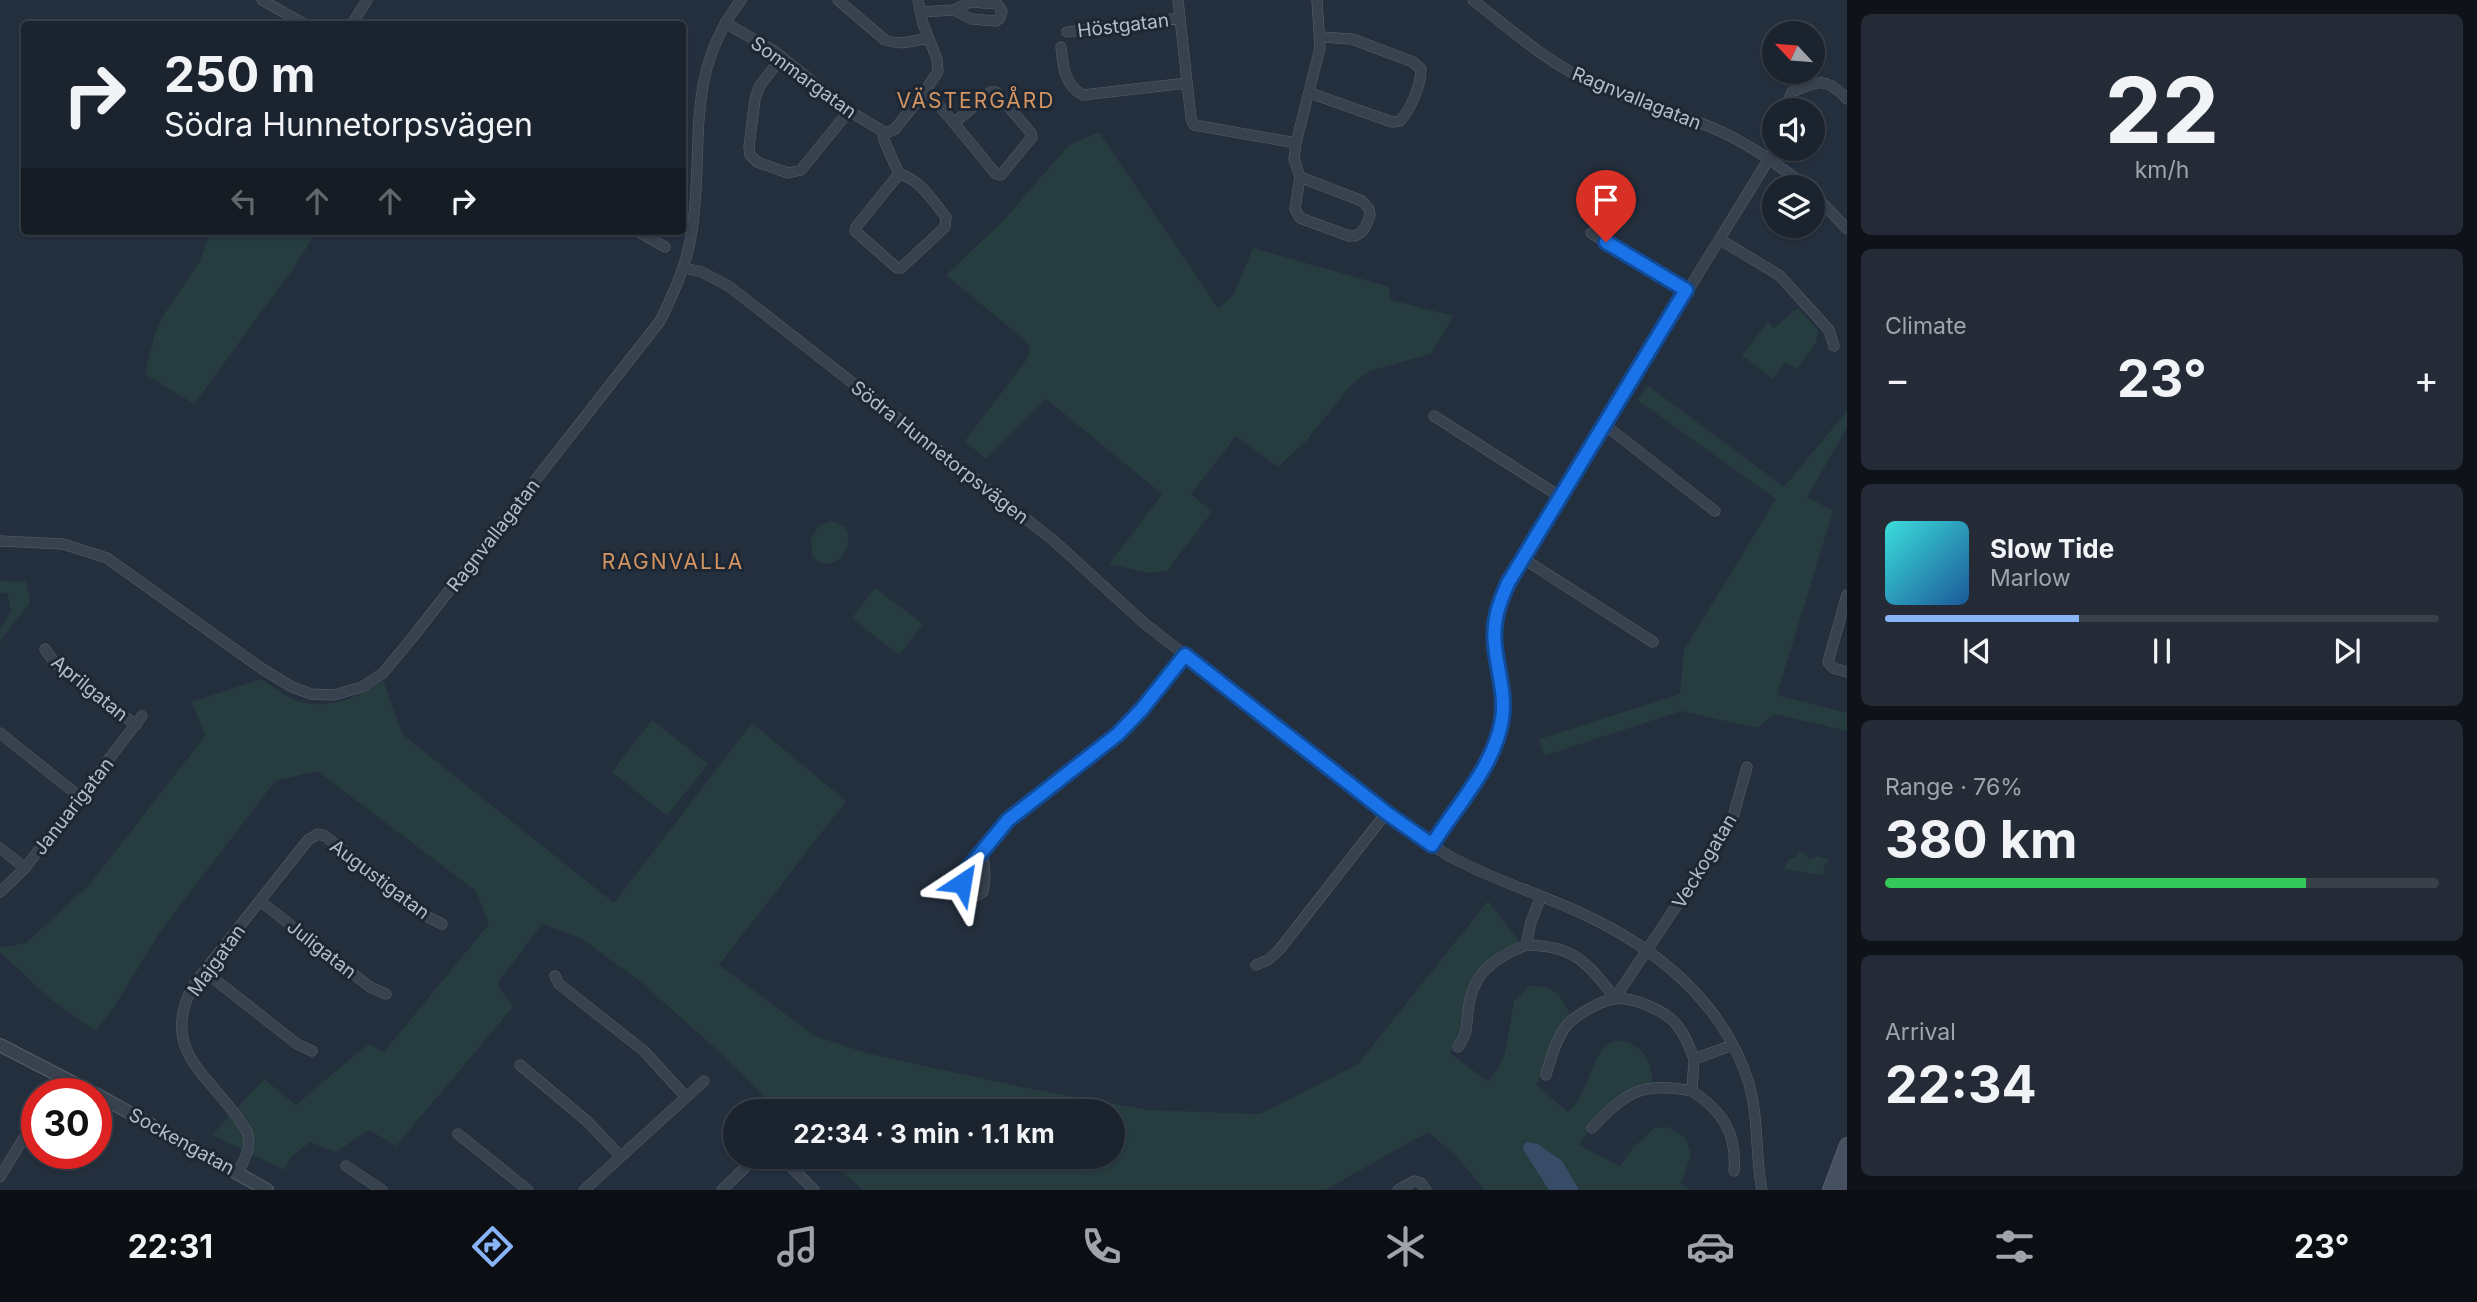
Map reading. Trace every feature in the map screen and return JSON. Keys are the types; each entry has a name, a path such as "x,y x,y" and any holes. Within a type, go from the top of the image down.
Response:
{"main road":[{"path":"1830,1190 1847,1145"},
{"path":"1842,1190 1847,1173"}],"street":[{"path":"262,0 299,21"},
{"path":"354,21 367,0"},
{"name":"Ragnvallagatan","path":"0,541 49,542 96,553 118,565 261,668 292,687 317,695 350,692 377,678 391,664 651,334 667,307 684,268 694,215 703,80 715,42 741,0"},
{"path":"838,0 885,40 904,43 928,38"},
{"path":"899,174 883,133 895,129 926,90 938,67 918,0"},
{"name":"Höstgatan","path":"1178,0 1194,125 1296,143"},
{"path":"1300,177 1367,205 1370,215 1362,232 1349,236 1300,218 1295,209 1300,177 1294,159 1296,143 1310,93 1321,37 1317,0"},
{"name":"Ragnvallagatan","path":"1473,0 1521,39 1575,74 1601,87 1721,132 1762,155"},
{"path":"920,12 954,10"},
{"name":"Höstgatan","path":"1067,32 1180,18"},
{"name":"Sommargatan","path":"725,23 782,57 849,111 883,133"},
{"path":"1310,93 1392,122 1400,121 1406,115 1421,77 1421,69 1413,62 1352,39 1321,37"},
{"name":"Höstgatan","path":"1061,47 1064,73 1069,83 1083,95 1187,83"},
{"path":"782,57 759,87 755,99 749,146 750,155 757,162 788,173 801,170 849,111"},
{"path":"1789,98 1792,92 1825,82 1834,86 1847,99"},
{"path":"926,90 996,174 1001,175 1032,137 996,92 992,92 954,123"},
{"path":"1432,845 1485,765 1497,739 1503,698 1494,642 1496,619 1508,583 1559,496 1768,161"},
{"name":"Ragnvallagatan","path":"1772,161 1791,175"},
{"path":"899,174 915,181 946,217 947,222 901,268 897,268 855,231 899,174"},
{"path":"1825,206 1847,229"},
{"path":"1591,233 1686,290"},
{"path":"644,235 665,247"},
{"path":"1719,239 1779,275 1829,330 1834,346"},
{"name":"Södra Hunnetorpsvägen","path":"684,268 702,272 730,287 1053,540 1119,601 1185,655 1432,845 1481,871 1605,925 1647,949 1677,974 1696,994 1733,1045 1751,1095 1762,1190"},
{"path":"1434,416 1559,496"},
{"path":"1605,425 1715,510"},
{"path":"1522,558 1653,642"},
{"path":"1847,595 1828,662 1833,668 1847,672"},
{"name":"Aprilgatan","path":"45,649 54,662 139,720"},
{"path":"983,852 998,831 1016,813 1118,734 1148,702 1185,655"},
{"name":"Januarigatan","path":"0,892 25,867 139,720"},
{"path":"0,733 80,797"},
{"name":"Veckogatan","path":"1647,949 1731,824 1747,767"},
{"path":"1256,965 1268,960 1279,950 1387,812"},
{"name":"Majgatan","path":"238,1172 247,1152 249,1138 186,1052 181,1021 184,1003 194,984 308,840 318,835"},
{"name":"Augustigatan","path":"318,835 325,836 428,917 442,923"},
{"path":"0,848 25,867"},
{"path":"1526,945 1541,896"},
{"name":"Juligatan","path":"260,901 370,987 386,995"},
{"path":"1458,1047 1468,1032 1468,1010 1479,978 1488,965 1504,953 1526,945 1557,947 1573,954 1591,968 1615,998 1659,1010 1676,1024 1694,1059 1692,1091"},
{"path":"1546,1074 1566,1027 1583,1012 1615,998 1647,949"},
{"path":"204,971 297,1044 312,1051"},
{"path":"555,976 559,984 644,1051 686,1097"},
{"name":"Sockengatan","path":"0,1045 65,1078"},
{"path":"1694,1059 1733,1045"},
{"path":"520,1065 588,1122 620,1156"},
{"path":"584,1190 704,1081"},
{"path":"1592,1128 1614,1106 1635,1091 1668,1086 1692,1091 1715,1108 1727,1125 1735,1153 1734,1171"},
{"name":"Sockengatan","path":"112,1103 268,1190"},
{"path":"458,1134 528,1190"},
{"path":"0,1177 21,1142"},
{"path":"346,1166 382,1190"},
{"path":"722,1190 744,1169"},
{"path":"793,1169 814,1190"},
{"path":"1398,1190 1417,1181 1426,1190"}],"green space":[{"path":"1099,132 1218,308 1234,294 1253,248 1383,285 1389,288 1391,300 1454,316 1431,354 1369,371 1352,384 1306,441 1278,467 1236,436 1191,494 1212,512 1167,571 1148,573 1109,564 1162,494 1046,399 986,459 965,441 1027,359 1030,349 1026,341 946,275 1003,221 1068,146"},
{"path":"210,235 316,235 194,404 145,374 161,319 200,261"},
{"path":"1798,308 1818,330 1816,343 1797,369 1785,363 1772,379 1742,355 1768,322 1774,328"},
{"path":"1647,385 1784,487 1847,411 1847,428 1807,497 1833,511 1777,695 1847,713 1847,731 1775,714 1757,728 1681,711 1544,756 1539,739 1680,694 1684,650 1776,499 1637,400"},
{"path":"832,521 845,527 848,544 840,558 827,564 812,556 811,539 819,525"},
{"path":"0,580 26,581 30,603 0,641 0,629 11,611 7,593 0,593"},
{"path":"875,588 923,624 899,655 852,618"},
{"path":"261,679 300,702 333,703 354,697 383,680 402,734 614,903 752,723 846,801 719,965 815,1036 870,1054 1087,1099 767,1099 642,983 581,938 542,924 497,984 513,1007 396,1146 369,1130 336,1152 310,1142 291,1157 284,1170 212,1135 264,1079 296,1105 368,1044 384,1052 489,924 476,891 317,771 275,781 160,932 113,1009 95,1031 49,998 0,952 0,948 26,943 90,884 205,736 192,702"},
{"path":"652,720 708,764 667,816 612,772"},
{"path":"1798,852 1803,852 1810,860 1817,856 1828,859 1828,863 1823,866 1825,872 1821,875 1784,869 1789,859 1796,857"},
{"path":"1488,901 1520,943 1500,951 1482,967 1462,1032 1450,1053 1488,1082 1505,1053 1514,1001 1529,986 1551,990 1564,1002 1571,1017 1536,1085 1568,1112 1581,1095 1599,1054 1613,1042 1622,1041 1638,1048 1651,1070 1653,1082 1619,1098 1579,1145 1620,1166 1633,1148 1654,1128 1668,1127 1686,1138 1691,1155 1681,1184 1690,1190 1485,1190 1455,1155 1428,1132 1325,1190 863,1190 839,1169 1125,1169 1125,1106 1148,1110 1260,1114 1358,1064"}],"water":[{"path":"1526,1142 1538,1144 1562,1161 1579,1190 1549,1190 1524,1151"}],"district":[{"name":"VÄSTERGÅRD","path":"976,101"},
{"name":"RAGNVALLA","path":"673,562"}],"route":[{"path":"962,883 966,871 1008,820 1118,734 1142,709 1185,655 1388,814 1432,845 1485,765 1500,729 1503,698 1494,642 1499,605 1508,583 1686,290 1606,242"}]}
